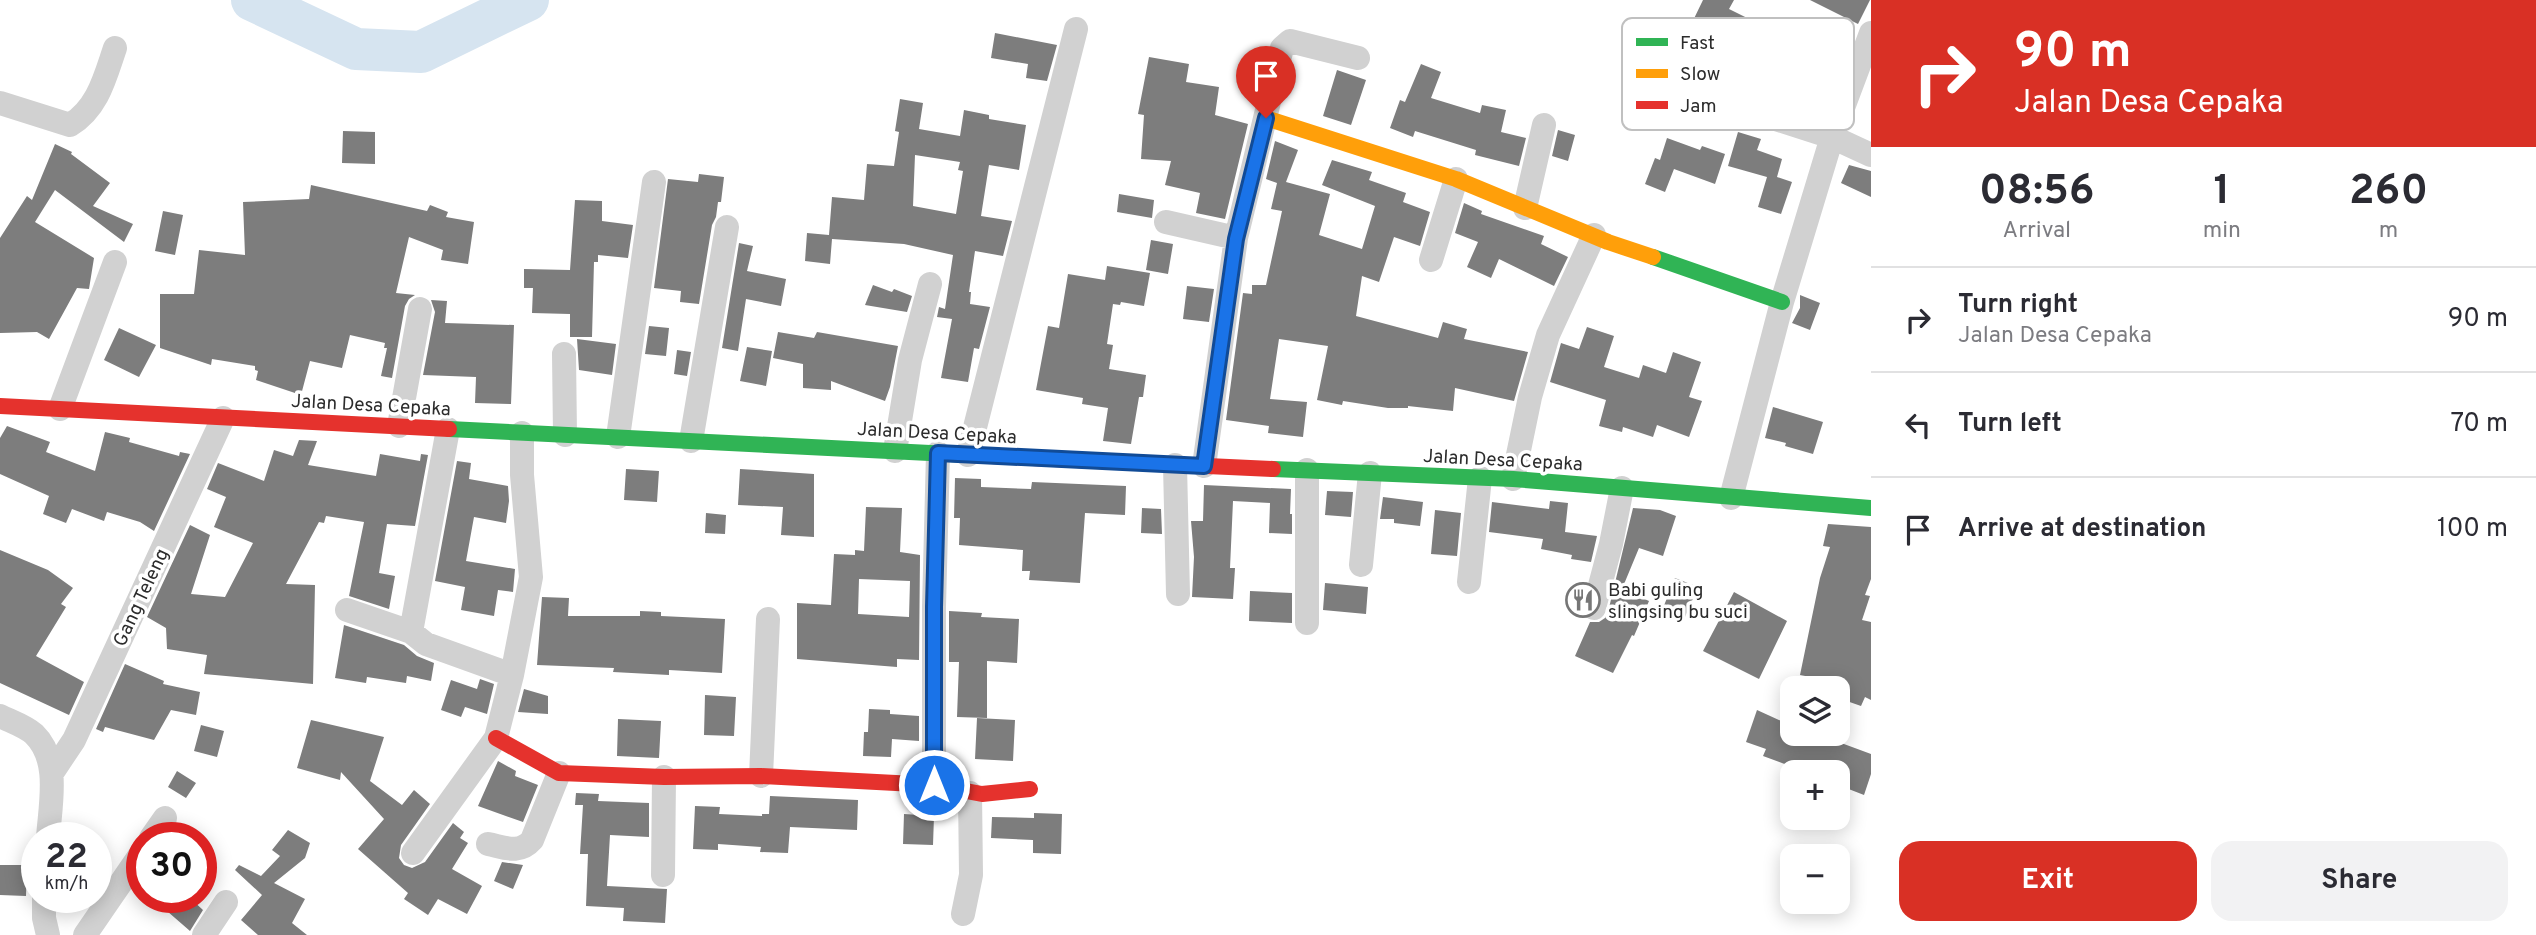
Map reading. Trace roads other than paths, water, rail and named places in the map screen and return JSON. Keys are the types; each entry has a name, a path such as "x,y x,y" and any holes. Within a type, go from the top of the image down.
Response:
{"street":[{"path":"968,455 1076,29"},
{"path":"1854,78 1871,33"},
{"path":"1204,466 1236,239 1282,48 1287,42 1358,58"},
{"path":"0,103 70,125 80,119 98,97 115,48"},
{"path":"1266,118 1456,179 1594,235 1782,302"},
{"path":"1525,208 1544,125"},
{"path":"1810,130 1871,155"},
{"path":"1731,498 1782,302 1835,130"},
{"path":"1431,260 1456,179"},
{"path":"618,437 654,182"},
{"path":"1166,222 1236,239"},
{"path":"691,441 727,227"},
{"path":"1513,479 1530,397 1548,335 1594,235"},
{"path":"60,409 115,262"},
{"path":"895,451 910,360 930,284"},
{"path":"399,426 420,309"},
{"path":"564,354 565,435"},
{"name":"Jalan Desa Cepaka","path":"0,406 1175,465 1513,479 1871,508"},
{"name":"Gang Teleng","path":"52,773 74,740 223,418"},
{"path":"411,632 448,429"},
{"path":"413,853 496,738 512,676 531,577 522,433"},
{"path":"934,785 934,607 938,453"},
{"path":"1175,465 1178,594"},
{"path":"1307,470 1307,623"},
{"path":"1361,565 1370,473"},
{"path":"1469,582 1480,478"},
{"path":"1594,608 1622,488"},
{"path":"347,610 411,632 426,644 512,676"},
{"path":"761,776 768,619"},
{"path":"0,716 33,733 45,750 52,773 49,822"},
{"path":"496,738 559,773 664,777 761,776 934,785 982,794 1030,789"},
{"path":"488,844 517,850 527,846 532,840 559,773"},
{"path":"663,875 664,777"},
{"path":"964,914 971,875 970,793"},
{"path":"85,935 126,875"},
{"path":"204,935 226,902"},
{"path":"44,913 48,935"}],"waterway":[{"path":"252,0 356,49 421,52 528,0"}],"place":[{"name":"Babi guling slingsing bu suci","path":"1583,600"}]}
